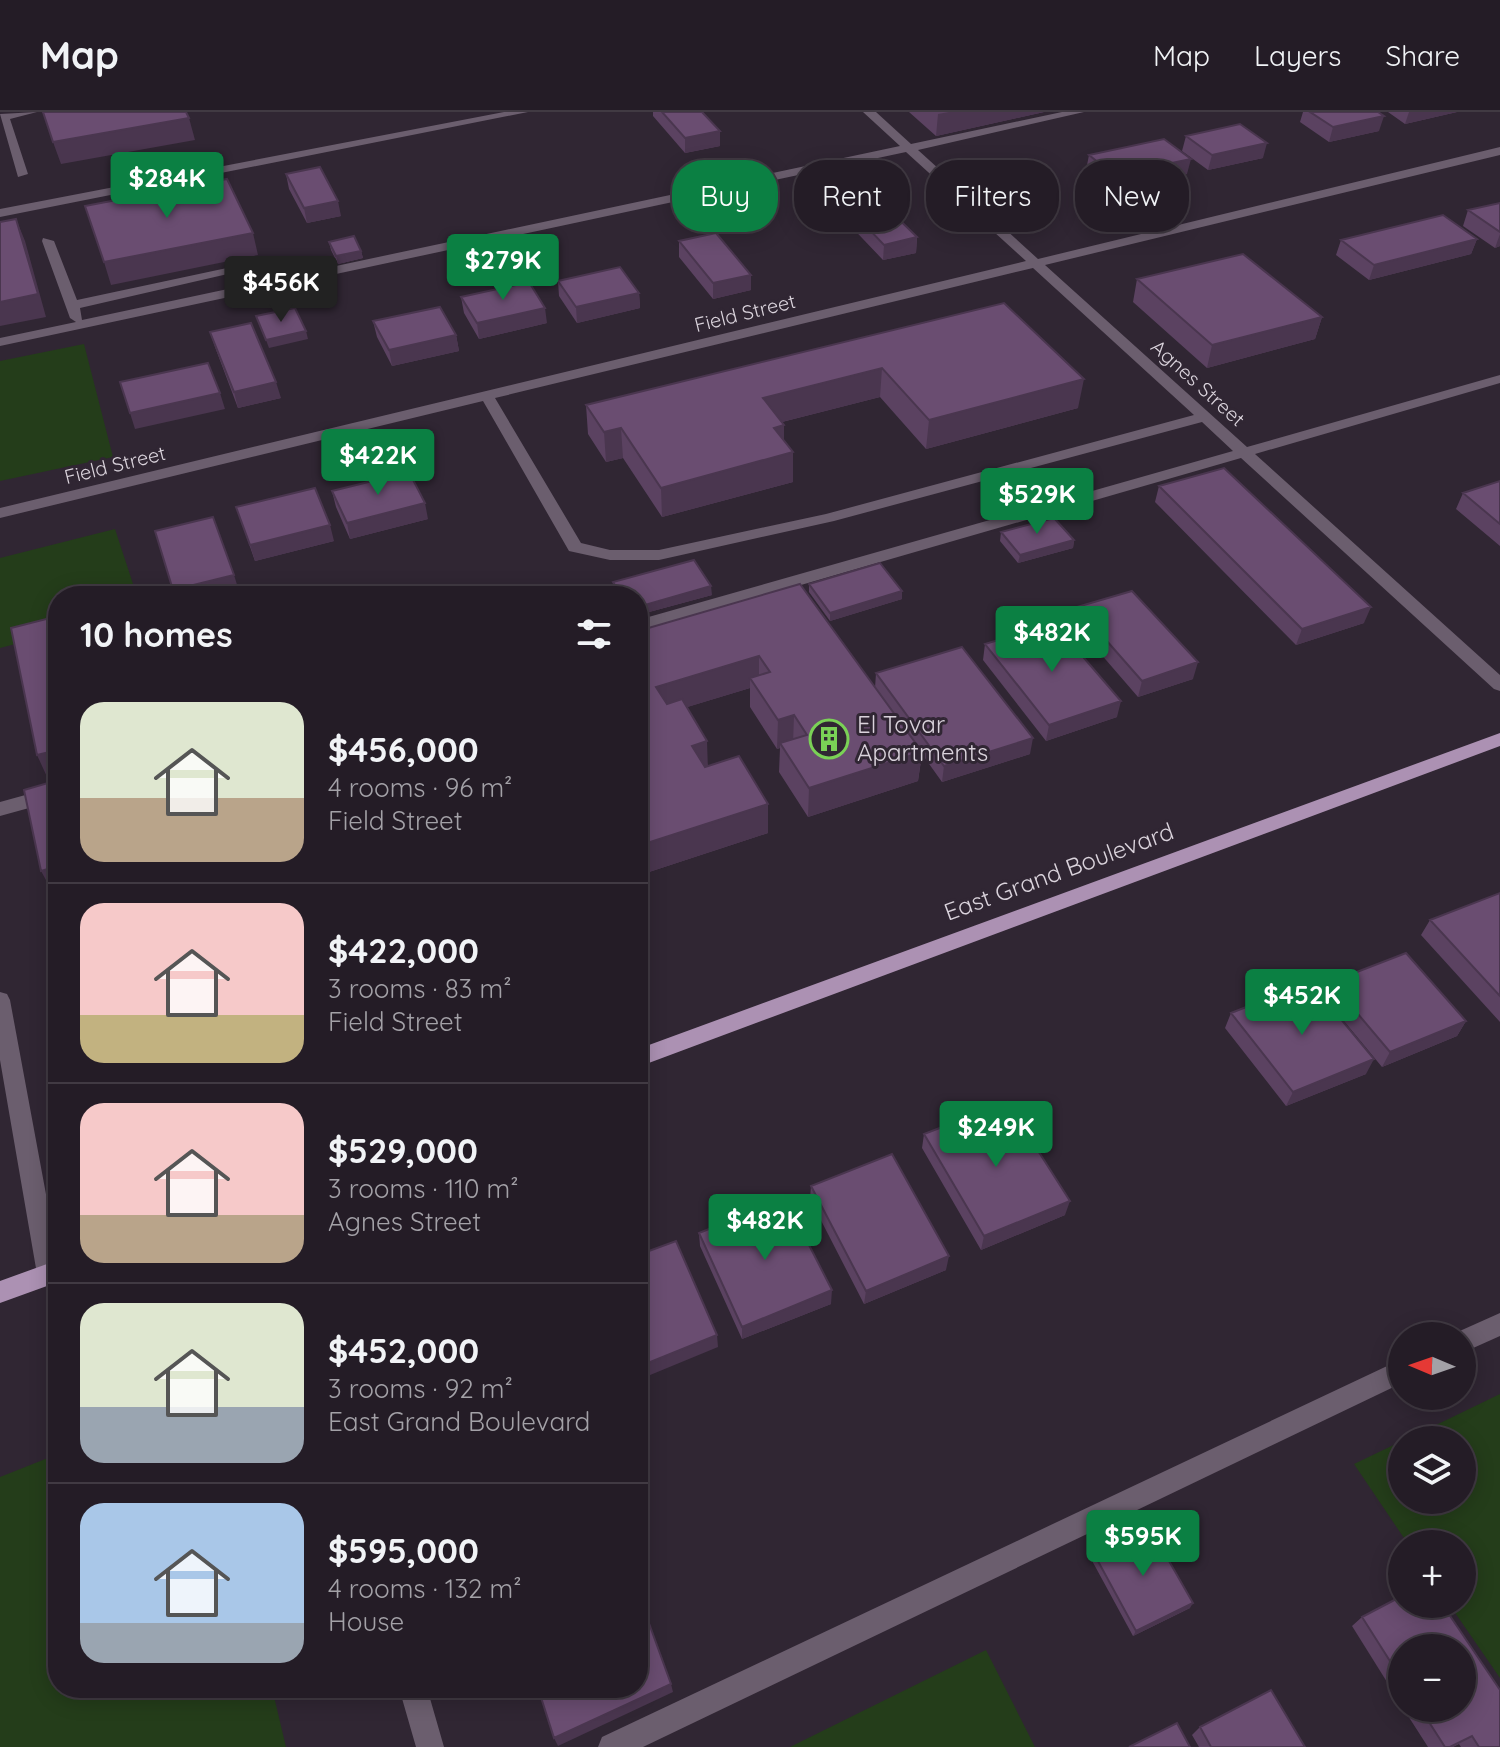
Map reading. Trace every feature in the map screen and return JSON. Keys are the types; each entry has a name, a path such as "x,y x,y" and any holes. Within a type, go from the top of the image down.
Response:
{"main road":[{"name":"East Grand Boulevard","path":"648,1054 1500,739"},
{"path":"0,1292 48,1274"}],"street":[{"path":"22,174 2,117 31,112"},
{"path":"0,213 522,112"},
{"name":"Agnes Street","path":"869,112 1500,685"},
{"path":"0,342 1078,112"},
{"name":"Field Street","path":"0,513 1500,151"},
{"path":"48,241 80,325"},
{"path":"73,305 255,266"},
{"path":"648,623 1500,379"},
{"path":"487,396 575,547 610,555 659,555 828,518 1205,417"},
{"path":"0,809 48,796"},
{"path":"0,1000 48,1242"},
{"path":"1476,1335 1500,1324"},
{"path":"612,1747 1388,1378"},
{"path":"416,1698 430,1747"}],"green space":[{"path":"84,344 113,457 0,481 0,361"},
{"path":"115,529 134,586 48,586 48,636 0,648 0,558"},
{"path":"1500,1394 1500,1678 1476,1643 1476,1634 1470,1634 1459,1618 1476,1618 1476,1530 1399,1530 1354,1464 1388,1448 1388,1514 1476,1514 1476,1426 1434,1426 1467,1410 1476,1410 1476,1406"},
{"path":"48,1458 48,1698 274,1698 286,1747 0,1747 0,1477"},
{"path":"986,1650 1035,1747 790,1747"}],"building":[{"path":"43,112 186,112 189,118 53,142"},
{"path":"662,112 702,112 720,131 685,138"},
{"path":"1310,112 1378,112 1384,116 1333,127"},
{"path":"1240,124 1267,143 1212,155 1186,136"},
{"path":"1164,139 1191,159 1095,160 1089,155"},
{"path":"320,167 338,201 304,208 286,174"},
{"path":"227,179 253,233 104,262 85,206"},
{"path":"1500,203 1500,232 1468,210"},
{"path":"1443,215 1477,239 1374,265 1341,240"},
{"path":"16,219 38,294 0,302 0,222"},
{"path":"910,230 917,237 884,245 872,232"},
{"path":"716,233 751,275 713,283 679,241"},
{"path":"354,236 361,251 336,256 329,242"},
{"path":"1243,254 1322,317 1212,345 1137,279"},
{"path":"620,267 639,293 576,307 558,281"},
{"path":"529,282 545,308 477,323 461,297"},
{"path":"1004,303 1084,379 929,420 882,368 763,398 784,425 774,428 793,452 661,488 621,428 604,432 586,405"},
{"path":"440,307 456,335 389,350 373,321"},
{"path":"295,308 306,331 266,340 256,316"},
{"path":"251,323 276,382 234,392 210,332"},
{"path":"208,363 220,393 130,413 120,382"},
{"path":"1224,468 1371,607 1302,629 1159,486"},
{"path":"409,472 425,503 347,523 332,491"},
{"path":"1500,481 1500,524 1463,493"},
{"path":"315,488 330,525 250,545 236,507"},
{"path":"213,517 234,575 189,586 172,586 155,531"},
{"path":"1054,518 1074,540 1020,555 1001,532"},
{"path":"694,560 711,586 648,604 648,586 616,586 613,582"},
{"path":"880,563 902,591 830,613 809,584"},
{"name":"El Tovar Apartments","path":"800,584 922,752 809,788 780,743 807,735 794,715 778,720 750,678 770,672 759,656 656,687 667,704 682,699 707,741 692,746 705,767 739,756 768,804 648,843 648,628"},
{"path":"1132,591 1198,662 1142,681 1077,607"},
{"path":"48,619 48,752 37,755 11,628"},
{"path":"1054,623 1121,701 1049,725 985,644"},
{"path":"962,647 1033,738 944,766 876,673"},
{"path":"48,783 48,869 41,871 24,790"},
{"path":"1500,893 1500,996 1430,920"},
{"path":"1406,953 1466,1021 1390,1052 1331,982"},
{"path":"1310,982 1374,1059 1293,1092 1231,1013"},
{"path":"1007,1102 1070,1201 984,1236 924,1134"},
{"path":"892,1154 949,1256 866,1291 811,1186"},
{"path":"785,1198 832,1290 742,1327 699,1233"},
{"path":"676,1241 717,1335 648,1363 648,1251"},
{"path":"1149,1526 1193,1603 1136,1631 1093,1552"},
{"path":"1388,1603 1388,1618 1451,1618 1462,1634 1388,1634 1388,1658 1362,1617"},
{"path":"648,1621 671,1684 648,1695"},
{"path":"1476,1654 1500,1690 1500,1747 1479,1747 1472,1736 1445,1747 1429,1722 1476,1722"},
{"path":"1271,1690 1305,1747 1211,1747 1200,1727"},
{"path":"541,1698 641,1698 554,1738"},
{"path":"1177,1723 1190,1747 1129,1747"}],"place":[{"name":"El Tovar Apartments","path":"829,739"}]}
